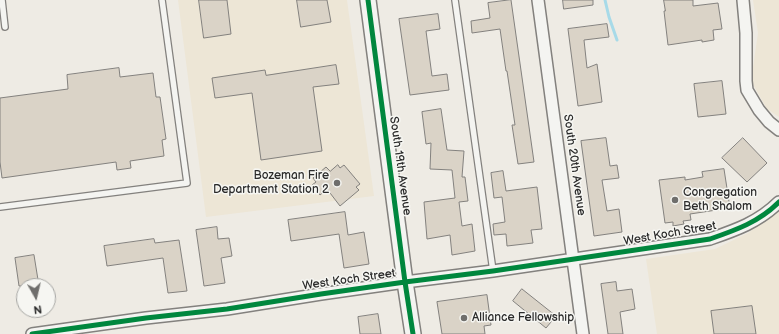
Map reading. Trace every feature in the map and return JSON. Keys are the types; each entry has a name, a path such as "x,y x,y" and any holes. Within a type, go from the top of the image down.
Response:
{"main road":[{"name":"South 19th Avenue","path":"368,0 413,334"}],"street":[{"name":"South 20th Avenue","path":"538,0 583,334"},
{"path":"743,0 746,33 747,90 759,110 769,122 779,130"},
{"name":"West Koch Street","path":"32,334 146,318 227,309 320,294 573,260 710,239 752,223 779,202"}],"lane":[{"path":"2,0 5,27"},
{"path":"0,207 187,183 162,0"},
{"path":"455,0 493,271"}],"shaded area":[{"path":"178,0 347,0 374,196 206,217"},
{"path":"753,0 779,0 779,117 767,109 751,81 758,33"},
{"path":"779,211 779,334 657,334 646,259 715,249 748,233"}],"building":[{"path":"199,0 227,0 231,34 204,38"},
{"path":"297,0 327,0 331,22 301,27"},
{"path":"511,0 534,162 518,164 512,125 515,125 500,29 472,33 471,21 490,18 488,3"},
{"path":"563,0 593,0 593,5 564,9"},
{"path":"664,0 693,0 693,6 718,3 722,29 713,30 714,40 702,42 702,40 668,45"},
{"path":"438,14 440,29 426,31 432,76 447,74 449,90 410,95 399,19"},
{"path":"607,24 609,37 584,40 587,68 597,64 602,102 578,106 568,29"},
{"path":"336,65 339,84 313,87 322,151 261,160 252,93 215,98 212,78 265,70 266,75"},
{"path":"119,68 120,77 153,73 156,97 160,97 166,139 162,140 164,156 130,161 131,168 117,170 116,162 2,178 0,162 0,98 68,89 67,75"},
{"path":"722,81 726,114 698,117 694,84"},
{"path":"441,109 447,150 464,151 462,177 465,177 468,201 459,202 462,226 472,224 475,251 452,255 450,235 427,239 424,202 455,198 452,170 430,169 431,143 426,144 422,112"},
{"path":"606,138 610,166 617,165 619,178 602,180 607,211 619,209 622,232 594,236 581,141"},
{"path":"743,138 767,163 747,182 722,158"},
{"name":"Bozeman Fire Department Station 2","path":"338,165 340,168 344,165 360,184 356,187 359,190 340,206 327,189 320,195 312,185 316,182 313,178 326,167 330,171"},
{"path":"724,169 730,208 690,214 691,220 683,221 684,224 673,226 673,222 665,223 659,180 685,177 685,180 703,177 702,172"},
{"path":"503,171 506,191 537,187 542,229 531,230 533,243 507,246 506,234 494,235 493,224 505,222 502,197 494,198 491,173"},
{"path":"345,212 348,235 364,232 369,264 344,268 339,234 291,241 288,220"},
{"path":"217,227 218,239 229,238 232,256 221,258 225,283 204,286 196,230"},
{"path":"154,239 155,243 179,240 187,291 168,293 163,258 107,266 104,246"},
{"path":"34,255 38,278 18,278 15,258"},
{"path":"616,282 617,291 632,289 635,309 620,312 623,334 608,334 601,284"},
{"path":"522,289 556,316 546,328 513,301"},
{"path":"487,295 491,325 484,326 485,334 442,334 437,302"},
{"path":"752,306 756,334 714,334 711,311"},
{"path":"378,314 381,334 360,334 358,317"}],"waterway":[{"path":"605,0 617,40"}],"cycle path":[{"path":"368,0 413,334"},
{"path":"32,334 146,318 227,309 321,294 493,271 710,239 738,229 755,220 779,202"}],"place":[{"name":"Bozeman Fire Department Station 2","path":"337,183"},
{"name":"Congregation Beth Shalom","path":"675,200"},
{"name":"Alliance Fellowship","path":"464,318"}]}
